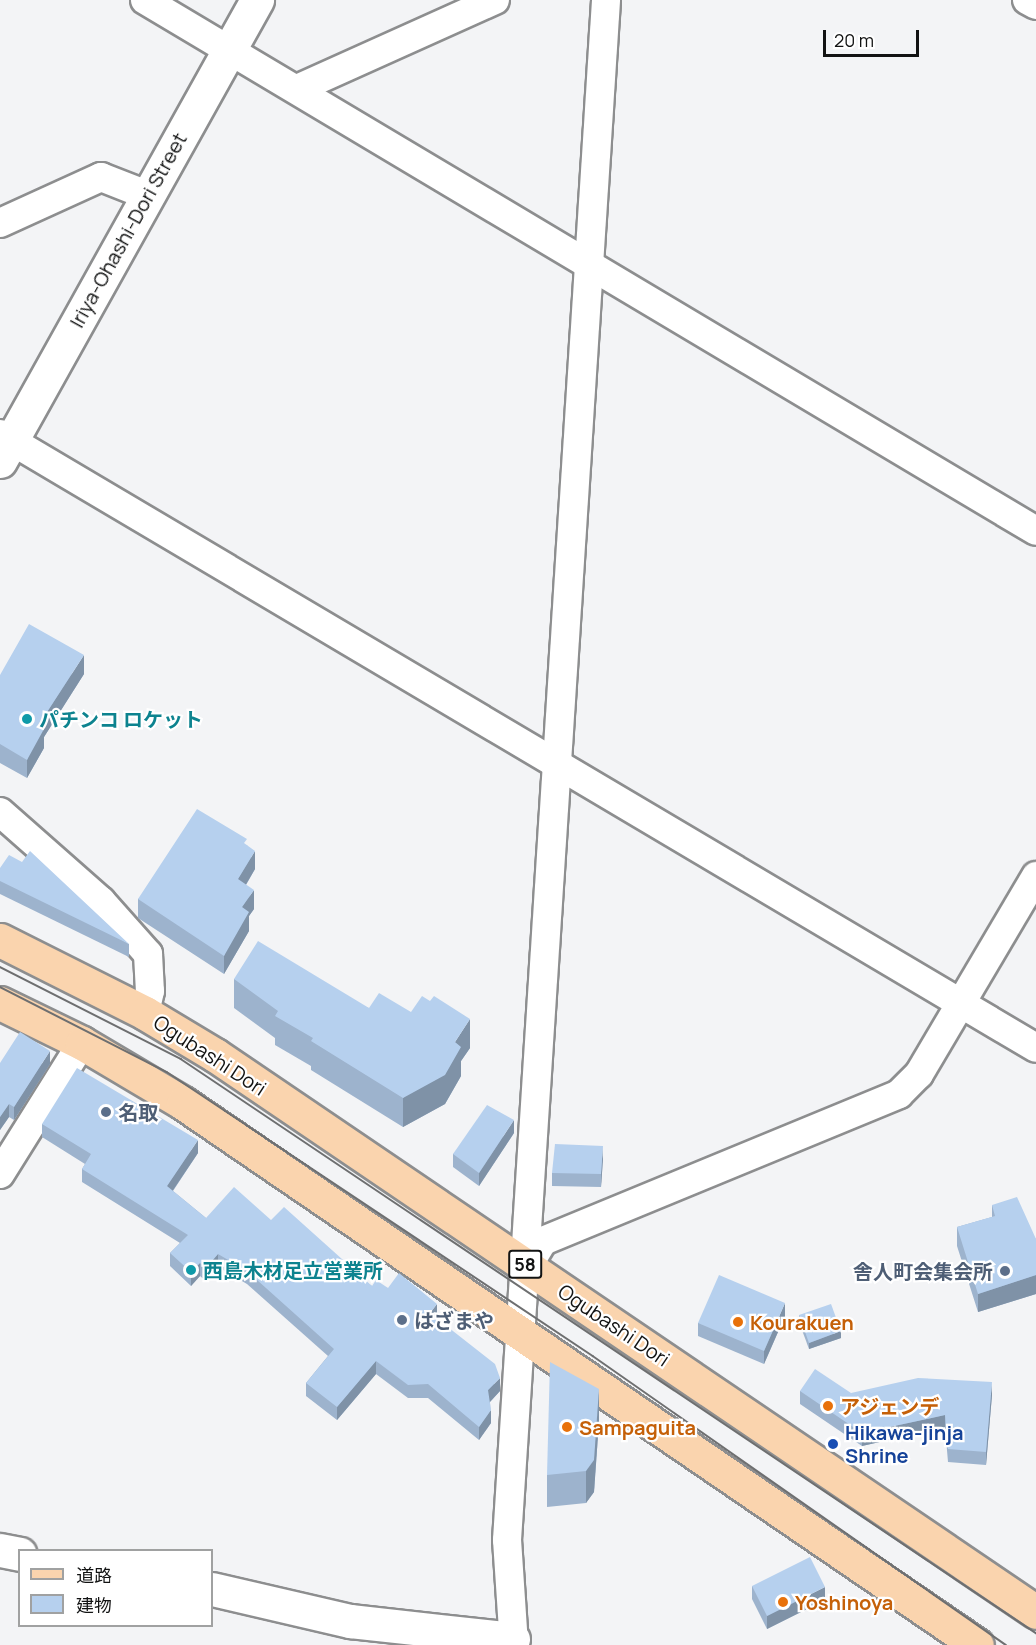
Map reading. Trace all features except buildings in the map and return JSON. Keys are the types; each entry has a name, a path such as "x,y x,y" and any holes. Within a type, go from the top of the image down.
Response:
{"main road":[{"name":"Ogubashi Dori","path":"0,940 145,1013 528,1266 1036,1612"},
{"path":"0,1003 82,1043 183,1104 525,1334 977,1645"}],"street":[{"path":"145,0 1036,531"},
{"name":"Iriya-Ohashi-Dori Street","path":"4,445 257,0"},
{"path":"297,89 495,0"},
{"path":"213,1589 350,1621 514,1642 507,1540 525,1334 557,766 591,266 606,0"},
{"path":"1027,0 1036,5"},
{"path":"0,223 101,177 147,195"},
{"path":"4,445 557,766 1036,1048"},
{"path":"0,812 101,901 148,954 145,1013"},
{"path":"528,1266 543,1241 899,1094 919,1074 1036,876"},
{"path":"0,1174 82,1043"},
{"path":"0,1550 18,1554"}],"tram line":[{"path":"0,967 181,1059 1036,1633"},
{"path":"0,987 167,1072 593,1356 1006,1645"}],"place":[{"name":"パチンコ ロケット","path":"27,719"},
{"name":"名取","path":"106,1112"},
{"name":"西島木材足立営業所","path":"191,1270"},
{"name":"舎人町会集会所","path":"1005,1271"},
{"name":"はざまや","path":"402,1320"},
{"name":"Kourakuen","path":"738,1322"},
{"name":"アジェンデ","path":"828,1406"},
{"name":"Sampaguita","path":"567,1427"},
{"name":"Hikawa-jinja Shrine","path":"833,1444"},
{"name":"Yoshinoya","path":"783,1602"}]}
